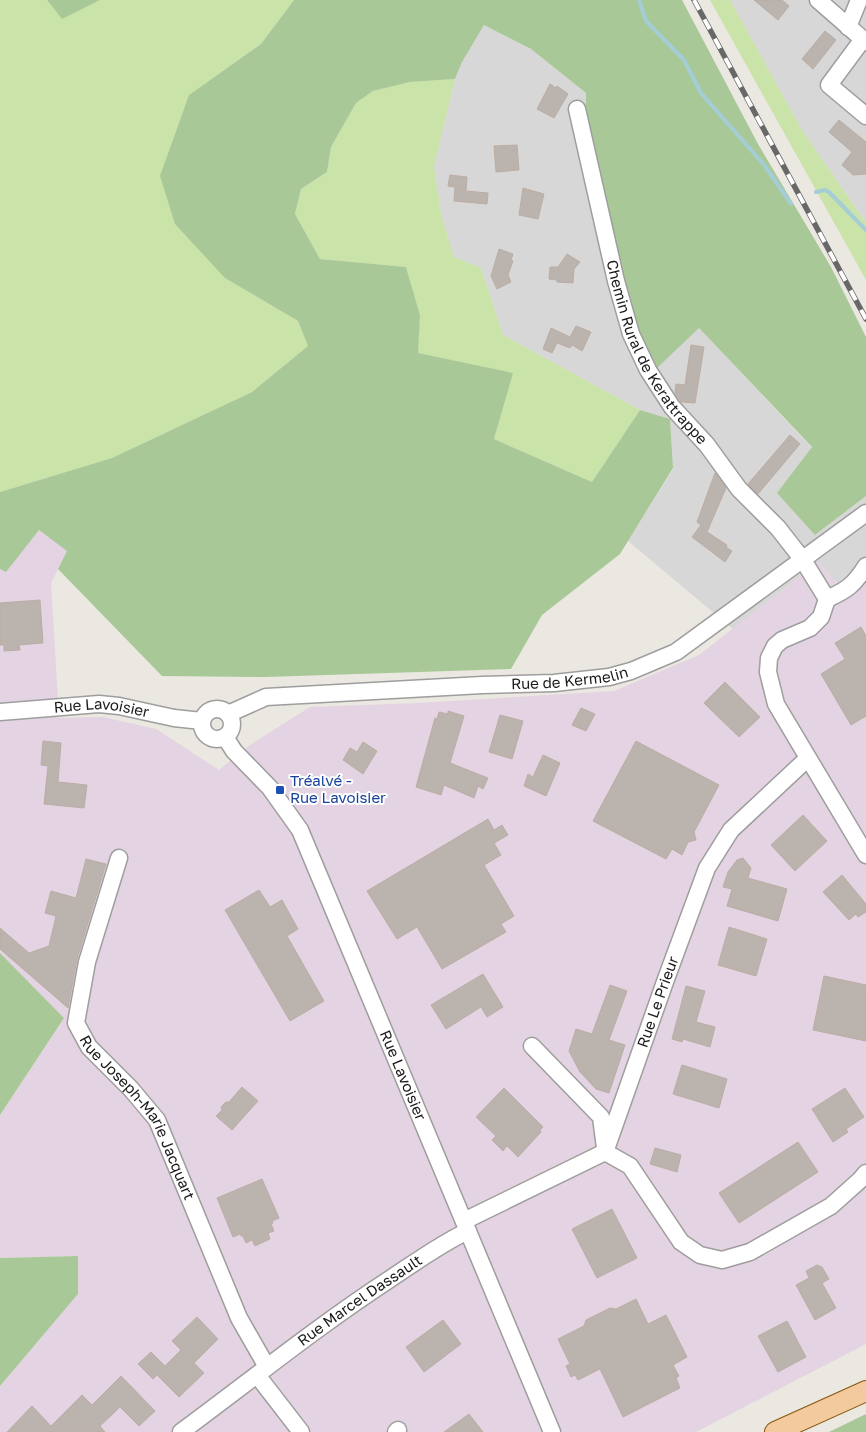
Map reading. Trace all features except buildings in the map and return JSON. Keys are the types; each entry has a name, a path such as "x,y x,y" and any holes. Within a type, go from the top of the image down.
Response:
{"main road":[{"path":"775,1432 866,1391"}],"street":[{"path":"818,0 864,41 829,85 866,116"},
{"path":"848,27 859,0"},
{"name":"Chemin Rural de Kerattrappe","path":"577,109 616,281 631,334 648,370 672,407 707,445 739,489 778,528 803,560 827,599"},
{"name":"Rue de Kermelin","path":"228,714 266,697 554,683 609,677 632,671 676,652 866,513"},
{"path":"866,566 847,590 827,599 821,617 810,628 782,640 775,646 769,658 768,672 776,704 807,759 866,855"},
{"name":"Rue Lavoisier","path":"0,712 99,704 119,706 174,718 202,721"},
{"path":"222,710 228,714 232,722 232,728 225,737 220,739 209,737 203,730 202,721 207,712 222,710"},
{"name":"Rue Lavoisier","path":"225,737 234,751 270,788 300,830 552,1432"},
{"name":"Rue Le Prieur","path":"605,1152 707,868 731,830 807,759"},
{"name":"Rue Joseph-Marie Jacquart","path":"119,858 87,962 76,1023 89,1047 131,1089 157,1120 262,1371"},
{"path":"532,1046 601,1117 605,1152 630,1166 681,1242 700,1255 722,1260 750,1252 831,1206 866,1173"},
{"name":"Rue Marcel Dassault","path":"181,1432 372,1291 442,1245 466,1226 605,1152"},
{"path":"262,1371 301,1432"}],"shaded area":[{"path":"730,0 866,0 866,223 802,130"},
{"path":"484,24 531,49 586,93 586,111 656,368 699,328 812,448 815,535 866,496 866,579 838,584 818,562 733,629 628,541 673,469 670,419 640,410 503,335 481,268 454,257 441,214 434,166 455,79 462,62"},
{"path":"39,529 67,551 51,583 59,718 103,717 156,729 219,770 247,747 310,707 419,703 614,691 699,655 818,562 838,584 866,579 866,1344 696,1432 0,1432 0,1386 78,1294 78,1256 0,1258 0,1115 64,1018 0,953 0,569 6,571"}],"green space":[{"path":"0,0 47,0 62,18 100,0 294,0 261,44 189,95 225,278 298,321 308,346 252,392 112,458 0,492"},
{"path":"47,0 100,0 62,19"},
{"path":"294,0 682,0 758,144 831,267 866,337 866,496 815,535 777,493 812,447 699,328 656,369 636,326 609,223 586,111 586,93 531,49 484,25 462,62 455,79 410,82 373,91 356,103 331,147 327,172 301,189 295,214 320,259 406,267 420,315 418,353 513,373 494,439 592,482 640,410 670,419 673,468 620,554 542,615 511,669 266,677 162,676 58,569 67,551 39,530 6,572 0,569 0,492 112,458 252,392 308,346 298,321 225,278 175,224 160,176 189,95 261,44"},
{"path":"710,0 730,0 802,130 866,223 866,280"},
{"path":"455,79 434,166 441,214 454,257 481,268 503,335 640,410 592,482 494,439 512,373 417,353 420,315 406,267 320,259 295,214 301,189 327,172 331,147 356,103 373,91 410,82"},
{"path":"0,953 64,1018 0,1115"},
{"path":"78,1256 78,1294 0,1386 0,1258"},
{"path":"866,1414 866,1432 829,1432"}],"waterway":[{"path":"639,0 646,21 684,60 701,93 765,166 791,204"},
{"path":"816,192 825,190 829,192 866,230"}],"railway":[{"path":"694,0 866,319"}],"place":[{"name":"Tréalvé - Rue Lavoisier","path":"280,790"}]}
